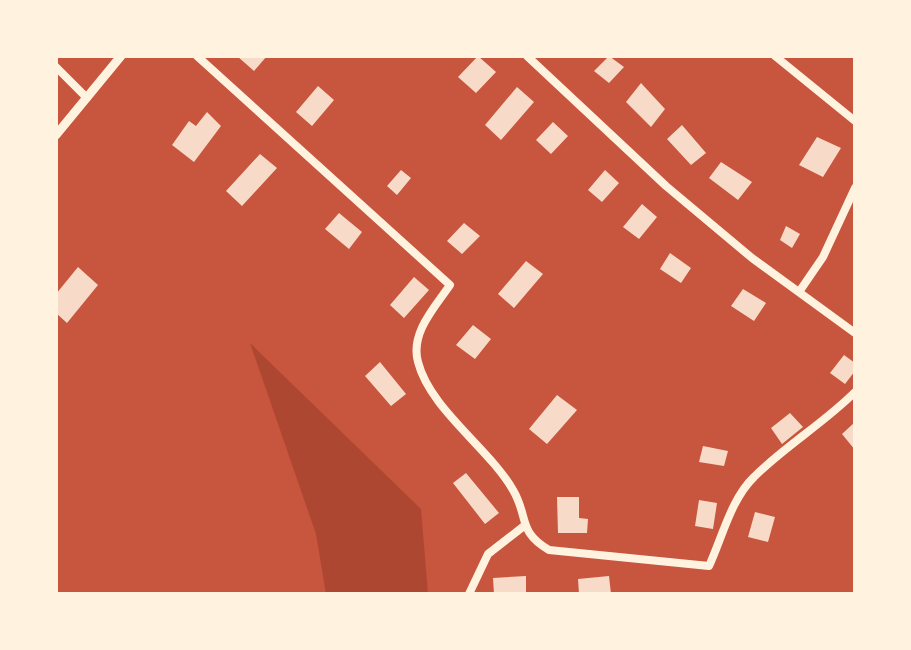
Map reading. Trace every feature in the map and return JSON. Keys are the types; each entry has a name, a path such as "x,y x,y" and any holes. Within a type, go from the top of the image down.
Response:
{"street":[{"path":"56,135 121,56"},
{"path":"197,56 450,285 421,329 417,361 439,398 513,490 524,526 532,540 549,550 709,566 735,503 752,478 833,414 855,392"},
{"path":"527,56 666,186 752,258 855,333"},
{"path":"775,56 855,121"},
{"path":"56,67 87,98"},
{"path":"799,292 823,257 855,188"},
{"path":"469,594 488,554 524,526"}],"shaded area":[{"path":"250,343 421,509 428,594 326,594 316,534"}],"building":[{"path":"237,56 267,56 254,71"},
{"path":"478,56 496,72 476,93 458,77"},
{"path":"609,56 624,67 609,83 594,71"},
{"path":"641,83 665,109 651,127 626,102"},
{"path":"318,86 334,100 312,126 296,112"},
{"path":"517,87 534,102 501,140 485,125"},
{"path":"207,112 221,126 194,162 172,145 189,121 196,126"},
{"path":"553,122 568,136 551,154 536,140"},
{"path":"682,125 706,153 691,165 667,139"},
{"path":"817,137 841,148 823,177 799,165"},
{"path":"260,154 277,168 242,206 226,191"},
{"path":"721,162 752,182 738,200 709,178"},
{"path":"401,170 411,178 397,195 387,186"},
{"path":"605,170 619,183 602,202 588,190"},
{"path":"642,204 657,217 639,239 623,227"},
{"path":"339,213 362,232 349,249 325,229"},
{"path":"464,223 480,236 462,254 447,241"},
{"path":"786,226 800,234 792,248 780,240"},
{"path":"670,253 691,268 681,283 660,269"},
{"path":"526,261 543,274 514,308 498,294"},
{"path":"78,267 98,285 67,323 56,313 56,294"},
{"path":"414,277 429,290 404,318 390,305"},
{"path":"743,289 766,303 754,321 731,306"},
{"path":"473,325 491,339 475,359 456,345"},
{"path":"844,355 855,363 855,371 845,384 830,373"},
{"path":"380,362 406,394 391,406 365,376"},
{"path":"557,395 577,410 547,444 529,429"},
{"path":"790,413 803,427 782,444 771,428"},
{"path":"855,422 855,450 842,434"},
{"path":"703,446 728,451 724,466 699,462"},
{"path":"466,473 499,513 485,524 453,483"},
{"path":"557,497 579,497 579,518 588,519 587,533 558,533"},
{"path":"699,500 717,503 713,529 695,526"},
{"path":"755,512 775,517 768,542 748,537"},
{"path":"526,576 526,594 494,594 493,578"},
{"path":"609,576 611,594 579,594 578,579"}]}
